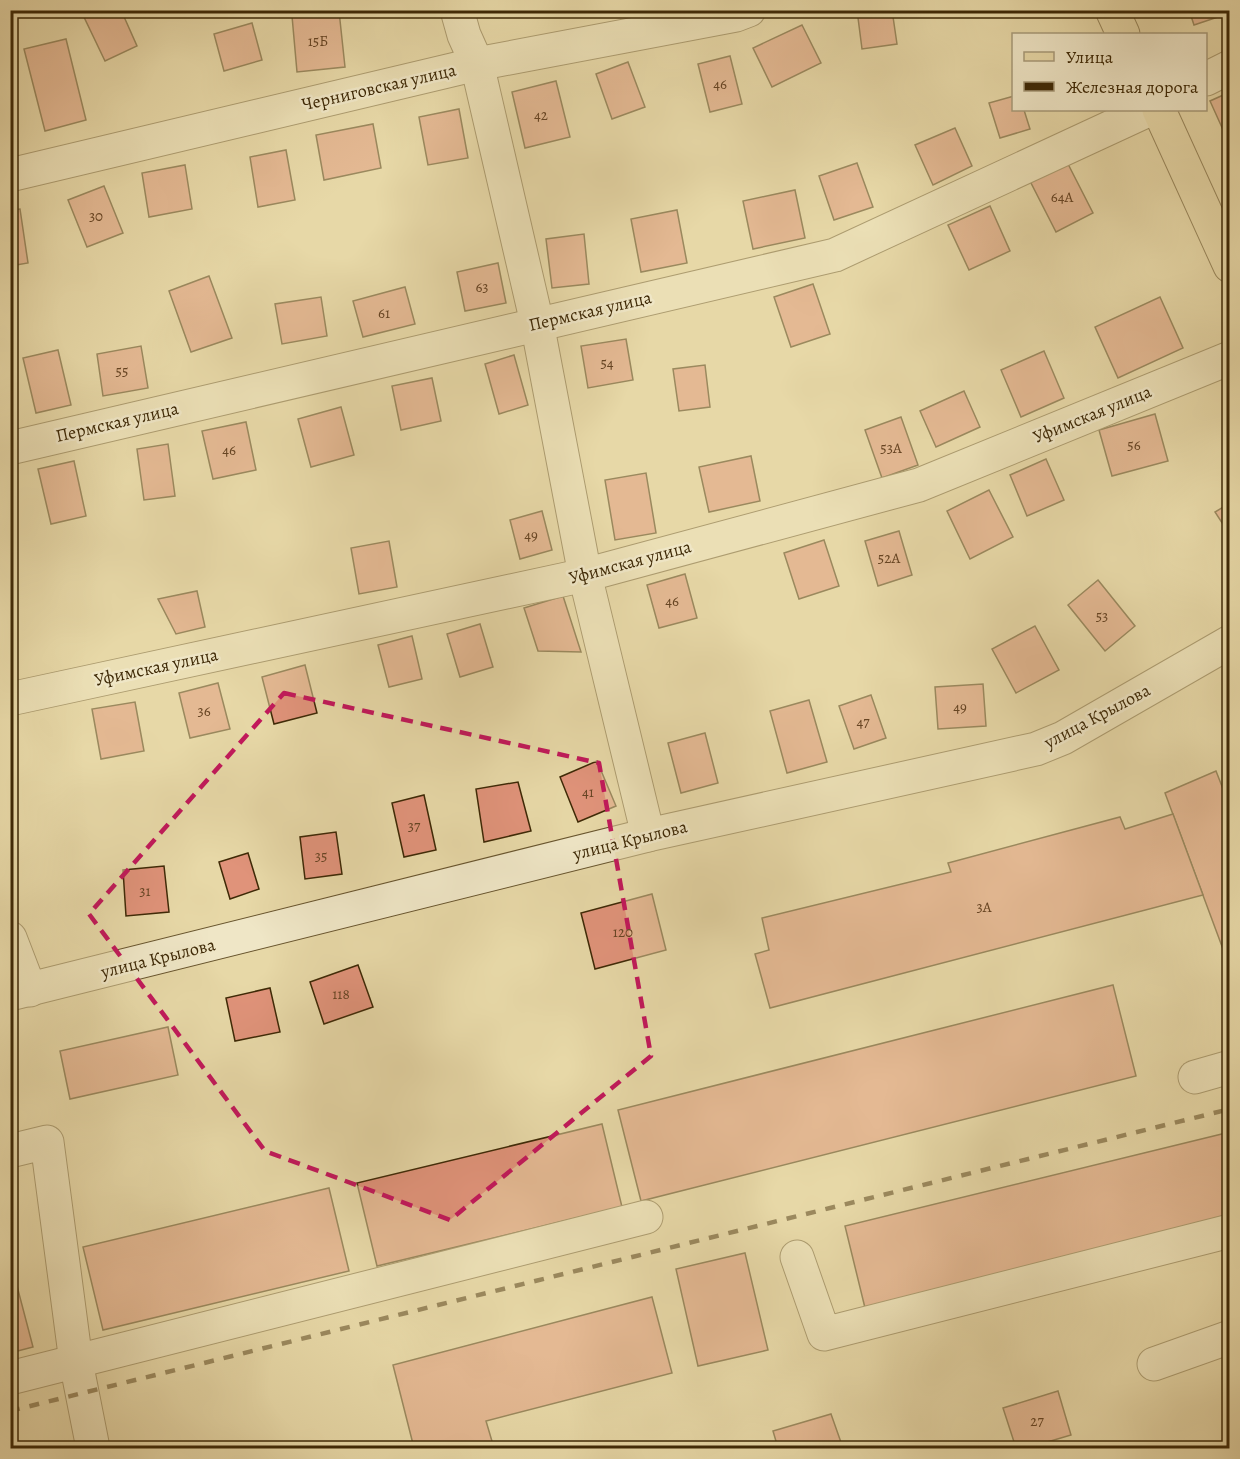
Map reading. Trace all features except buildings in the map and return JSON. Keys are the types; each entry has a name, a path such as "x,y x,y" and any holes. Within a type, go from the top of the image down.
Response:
{"main road":[{"path":"1112,10 1123,33"},
{"path":"1159,111 1230,266"}],"street":[{"path":"457,10 464,35 477,64 537,323 585,575 648,835"},
{"name":"Черниговская улица","path":"10,175 477,64 736,15 749,10"},
{"path":"1207,78 1230,67"},
{"name":"Пермская улица","path":"10,448 835,255 1146,111"},
{"name":"Уфимская улица","path":"10,699 585,575 919,485 1230,358"},
{"name":"улица Крылова","path":"20,992 648,835 1036,749 1063,738 1230,642"},
{"path":"10,938 20,992"},
{"path":"1195,1077 1230,1067"},
{"path":"10,1151 47,1142 76,1362 93,1449"},
{"path":"10,1378 646,1217"},
{"path":"797,1257 824,1334 1230,1231"},
{"path":"1154,1364 1230,1337"}],"highlighted area":[{"path":"284,693 599,763 651,1056 450,1220 265,1151 89,914"}],"railway":[{"path":"10,1411 1230,1109"}]}
